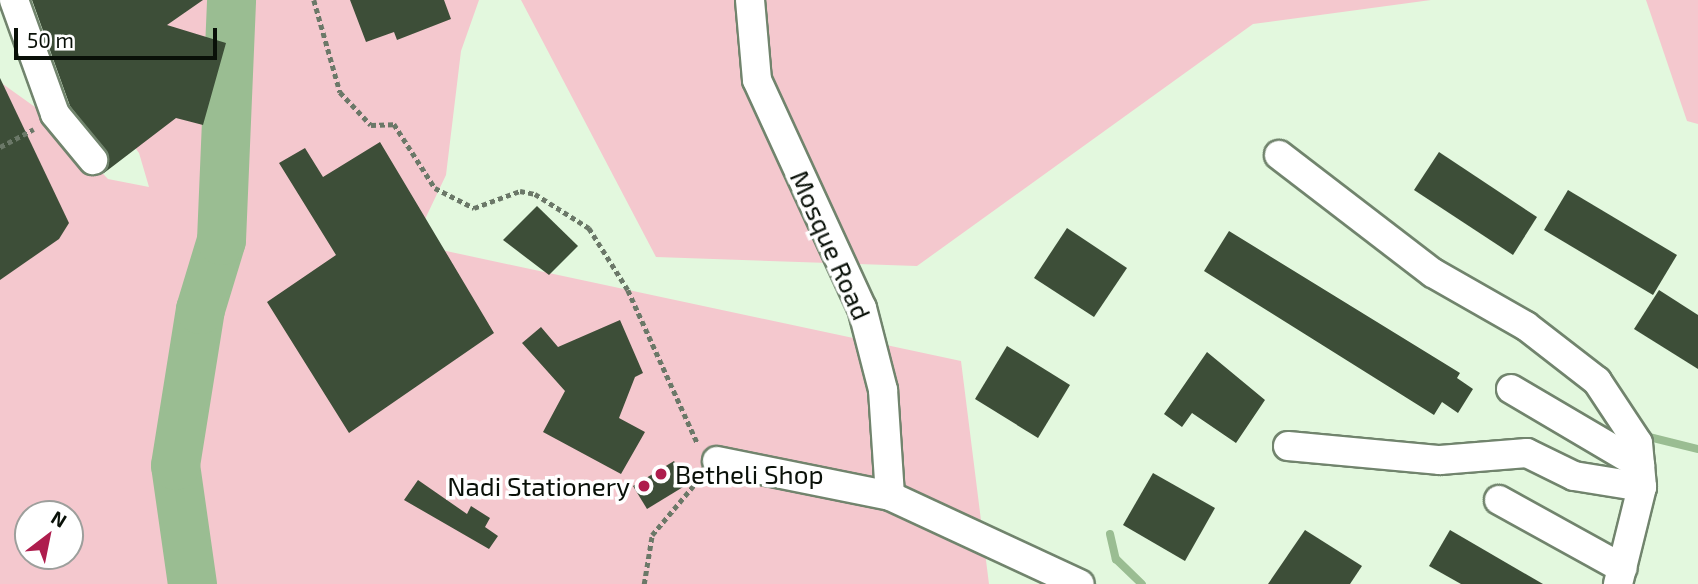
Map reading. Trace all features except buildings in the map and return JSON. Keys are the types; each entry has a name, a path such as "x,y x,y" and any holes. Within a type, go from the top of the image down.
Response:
{"street":[{"path":"13,0 55,114 93,160"},
{"name":"Mosque Road","path":"750,0 757,80 862,308 883,390 890,496"},
{"path":"1279,155 1433,273 1526,326 1597,381 1639,443 1641,476 1620,576 1499,500"},
{"path":"1511,389 1641,476"},
{"path":"1288,446 1440,460 1527,453 1574,476 1641,476"},
{"path":"717,461 890,496 1080,584"}],"path":[{"path":"314,0 340,92 371,125 394,124 435,188 474,208 511,193 535,194 589,228 628,290 694,440"},
{"path":"0,147 55,114"},
{"path":"644,584 652,535 717,461"}],"shaded area":[{"path":"82,0 479,0 461,51 446,175 417,236 404,242 961,361 989,584 0,584 0,82 49,117 108,179 149,187 139,153 110,114"},
{"path":"521,0 1431,0 1253,24 917,266 656,257"},
{"path":"1646,0 1698,0 1698,124 1687,121"}],"waterway":[{"path":"192,584 175,465 200,309 221,240 231,0"},
{"path":"1641,435 1698,449"},
{"path":"1110,534 1116,559 1142,584"}],"place":[{"name":"Betheli Shop","path":"661,474"},
{"name":"Nadi Stationery","path":"644,486"}]}
